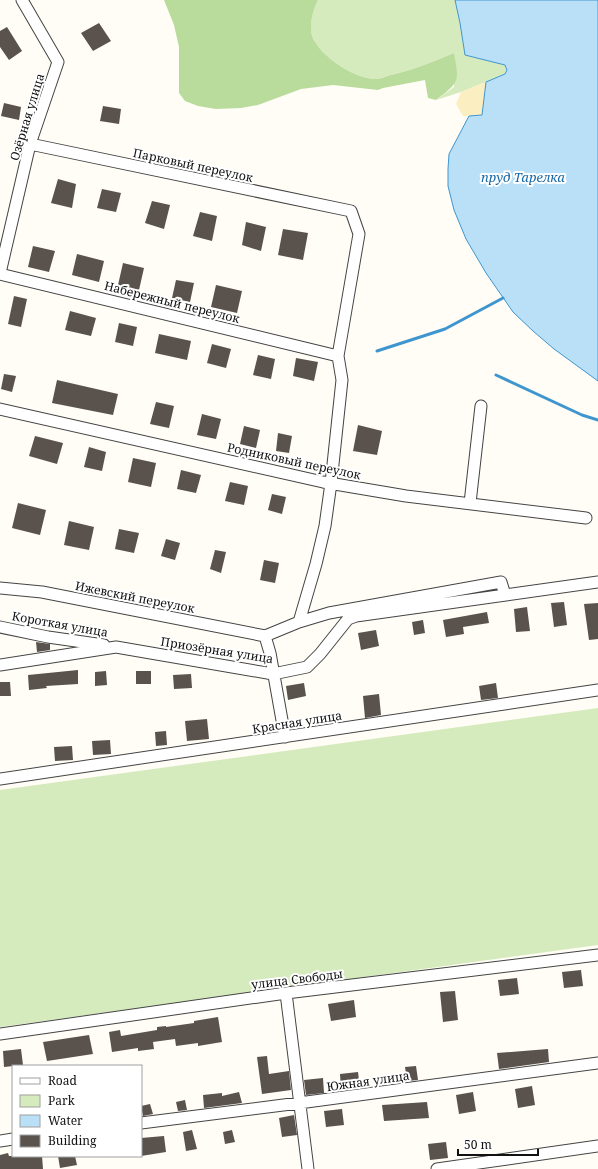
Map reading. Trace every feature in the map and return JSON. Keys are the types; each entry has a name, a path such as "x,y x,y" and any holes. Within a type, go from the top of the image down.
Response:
{"street":[{"name":"Озёрная улица","path":"0,274 30,144 58,62 22,0"},
{"name":"Парковый переулок","path":"30,144 351,210 359,234 338,356"},
{"name":"Набережный переулок","path":"0,274 338,356"},
{"path":"299,622 318,557 325,526 342,380 338,356"},
{"path":"470,503 481,406"},
{"name":"Родниковый переулок","path":"0,409 331,483 406,496 586,518"},
{"path":"285,737 274,674 265,636 299,622 329,613 501,582 505,595"},
{"name":"Приозёрная улица","path":"0,665 116,646 274,674 307,667 320,654 348,619 356,616 598,582"},
{"name":"Ижевский переулок","path":"0,588 42,592 265,636"},
{"name":"Короткая улица","path":"0,627 48,637 116,646"},
{"name":"Красная улица","path":"0,779 598,690"},
{"name":"улица Свободы","path":"0,1034 286,993 598,956"},
{"path":"286,993 308,1169"},
{"name":"Южная улица","path":"142,1123 598,1063"},
{"path":"0,1141 12,1139"},
{"path":"437,1169 598,1146"}],"green space":[{"path":"164,0 318,0 312,18 312,36 322,51 348,71 367,78 378,79 431,63 454,53 457,70 456,81 450,89 436,100 428,98 425,80 378,90 333,85 301,89 258,105 241,108 216,109 198,106 185,101 179,93 179,47 174,25"},
{"path":"318,0 455,0 465,55 505,65 507,70 505,74 461,92 436,100 454,87 454,53 431,63 379,79 367,78 358,75 339,65 316,44 312,36 311,27 312,18"},
{"path":"598,708 598,945 0,1027 0,790"}],"sand":[{"path":"486,82 482,115 463,116 456,104 461,92"}],"water":[{"name":"пруд Тарелка","path":"455,0 598,0 598,381 554,349 513,312 486,273 466,239 454,210 448,186 449,154 469,116 482,115 486,82 505,74 507,70 505,65 465,55"}],"building":[{"path":"99,23 111,41 93,51 81,33"},
{"path":"7,27 22,51 9,60 0,47 0,31"},
{"path":"4,103 21,107 19,120 1,116"},
{"path":"103,106 121,109 119,124 100,121"},
{"path":"58,179 76,184 72,208 51,203"},
{"path":"102,189 121,193 116,212 97,208"},
{"path":"152,201 170,205 164,229 145,223"},
{"path":"200,212 217,216 212,241 193,236"},
{"path":"246,222 266,227 261,251 242,245"},
{"path":"283,229 308,233 303,260 278,255"},
{"path":"33,246 55,251 49,272 28,267"},
{"path":"77,254 104,261 99,282 72,275"},
{"path":"123,263 144,268 139,290 118,285"},
{"path":"176,280 194,283 190,302 172,298"},
{"path":"216,285 242,291 237,313 211,307"},
{"path":"14,296 27,299 21,327 8,324"},
{"path":"70,311 96,318 91,336 65,330"},
{"path":"119,323 137,327 133,346 115,342"},
{"path":"159,334 191,341 187,360 155,353"},
{"path":"212,344 231,349 226,368 207,363"},
{"path":"258,355 275,359 271,379 253,375"},
{"path":"296,358 318,362 314,381 293,376"},
{"path":"4,374 16,376 12,392 1,389"},
{"path":"57,380 118,394 113,415 52,403"},
{"path":"156,402 174,406 169,428 150,424"},
{"path":"202,414 221,419 216,439 197,435"},
{"path":"358,425 382,431 377,455 353,451"},
{"path":"244,426 260,430 256,448 240,444"},
{"path":"278,433 292,436 289,453 276,451"},
{"path":"35,436 63,443 57,464 29,456"},
{"path":"89,447 106,452 102,471 84,467"},
{"path":"133,458 156,463 151,487 128,482"},
{"path":"181,470 201,475 196,493 177,489"},
{"path":"230,482 248,486 244,505 225,501"},
{"path":"272,494 286,497 282,514 268,510"},
{"path":"18,503 46,510 40,535 12,528"},
{"path":"69,521 94,527 89,550 64,545"},
{"path":"119,529 139,533 134,553 115,549"},
{"path":"166,539 180,543 175,560 161,556"},
{"path":"215,550 226,552 221,573 210,569"},
{"path":"264,560 279,563 275,583 260,580"},
{"path":"564,602 567,625 554,627 551,603"},
{"path":"598,603 598,639 589,640 584,604"},
{"path":"527,607 530,631 516,632 514,609"},
{"path":"487,612 489,623 463,627 464,634 446,637 443,620"},
{"path":"423,620 425,633 414,635 412,622"},
{"path":"376,630 379,646 361,650 358,633"},
{"path":"36,642 50,644 50,650 37,652"},
{"path":"78,670 78,684 46,686 47,688 29,690 28,675"},
{"path":"106,671 107,685 95,686 95,672"},
{"path":"136,671 151,671 151,684 136,684"},
{"path":"191,674 192,688 174,689 173,675"},
{"path":"0,682 10,682 11,696 0,696"},
{"path":"304,683 306,696 288,700 286,686"},
{"path":"496,683 498,698 481,700 479,686"},
{"path":"379,694 381,715 365,718 363,696"},
{"path":"207,719 209,739 187,741 185,721"},
{"path":"166,731 167,745 156,746 155,732"},
{"path":"110,740 111,754 93,755 92,741"},
{"path":"72,746 73,760 55,761 54,747"},
{"path":"581,970 583,986 564,988 562,972"},
{"path":"517,978 519,994 500,996 498,980"},
{"path":"455,991 458,1020 443,1022 440,992"},
{"path":"354,1000 356,1017 331,1021 328,1004"},
{"path":"218,1017 222,1042 198,1046 198,1043 176,1046 175,1039 153,1042 154,1049 138,1051 138,1048 112,1052 109,1032 120,1030 121,1036 157,1030 157,1027 194,1023 194,1021"},
{"path":"89,1035 93,1054 47,1061 43,1042"},
{"path":"21,1049 23,1065 4,1067 3,1051"},
{"path":"548,1049 549,1062 499,1069 497,1053"},
{"path":"267,1056 269,1074 289,1071 291,1090 262,1094 257,1057"},
{"path":"416,1066 418,1080 407,1081 405,1067"},
{"path":"358,1072 360,1088 341,1090 340,1074"},
{"path":"323,1078 324,1093 306,1095 304,1080"},
{"path":"532,1086 535,1105 518,1108 515,1089"},
{"path":"239,1092 242,1103 204,1108 203,1095 222,1093 222,1096"},
{"path":"473,1092 476,1111 459,1114 456,1095"},
{"path":"185,1100 187,1110 178,1111 176,1102"},
{"path":"427,1102 429,1118 384,1121 382,1105"},
{"path":"150,1104 153,1114 143,1116 142,1106"},
{"path":"342,1109 344,1125 326,1127 324,1111"},
{"path":"294,1115 297,1135 282,1137 279,1118"},
{"path":"192,1130 197,1149 186,1151 183,1132"},
{"path":"232,1130 235,1142 225,1144 223,1132"},
{"path":"164,1136 166,1152 142,1156 142,1138"},
{"path":"446,1142 448,1158 430,1160 428,1144"},
{"path":"8,1153 9,1156 12,1157 42,1157 43,1169 0,1169 0,1155"},
{"path":"58,1157 75,1157 77,1165 60,1168"}],"waterway":[{"path":"377,351 445,329 503,298"},
{"path":"496,375 582,415 598,420"}]}
